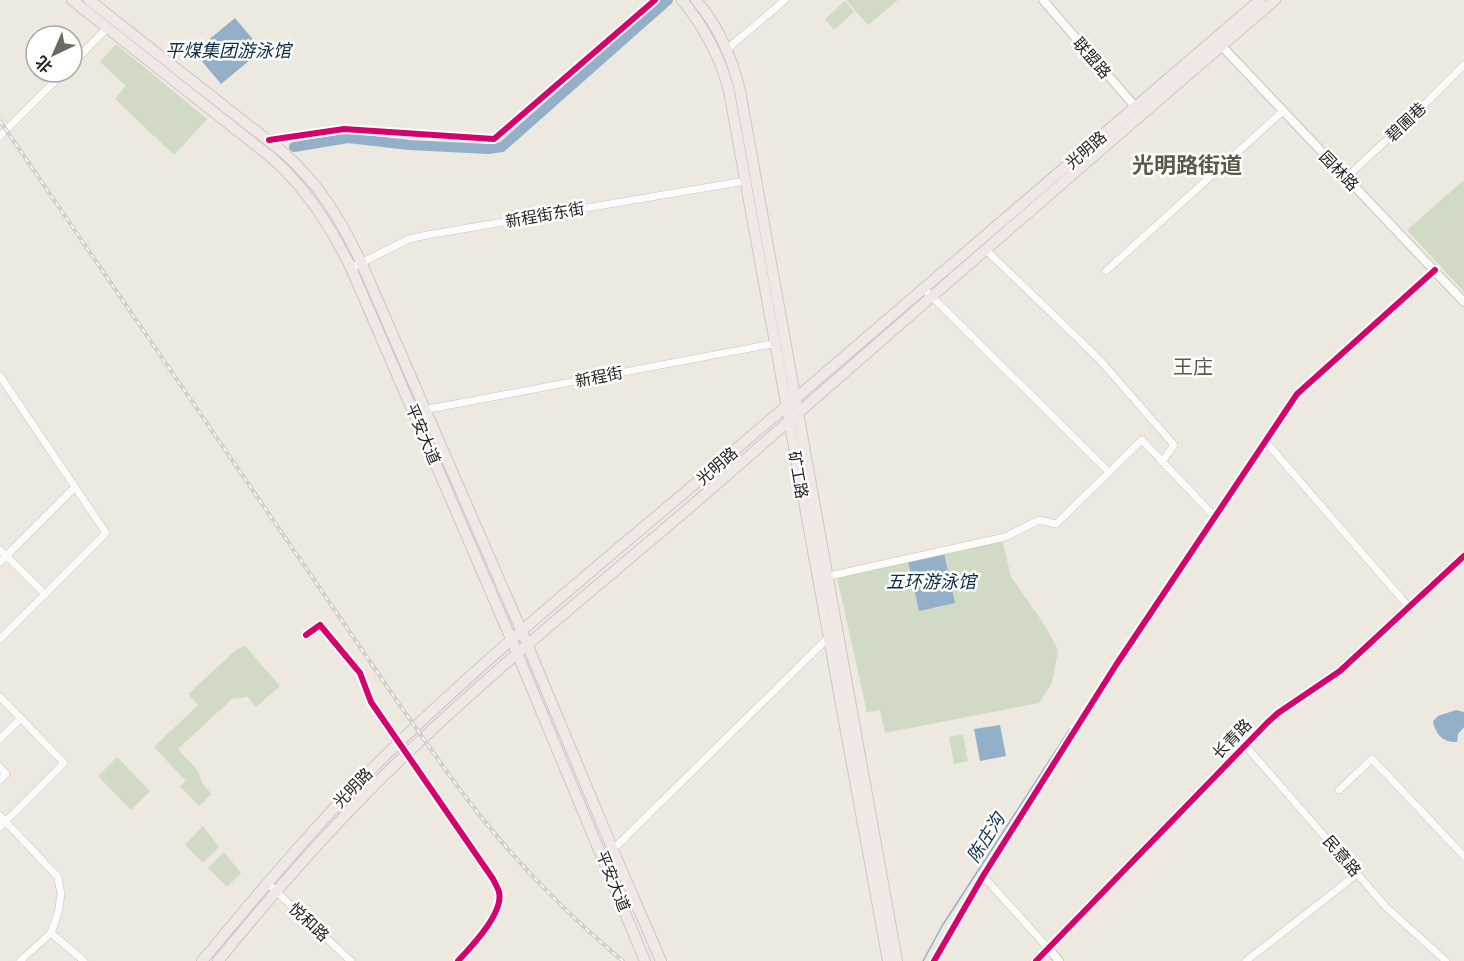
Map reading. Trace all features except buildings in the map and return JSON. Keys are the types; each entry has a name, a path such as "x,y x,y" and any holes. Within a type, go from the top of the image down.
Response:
{"main road":[{"name":"平安大道","path":"72,0 285,170 317,207 351,268 518,654 645,961"},
{"name":"平安大道","path":"89,0 269,140 300,167 319,189 338,217 361,262 662,961"},
{"name":"矿工路","path":"696,0 707,13 727,49 740,91 780,342 785,407 888,961"},
{"name":"光明路","path":"218,961 337,823 464,700 788,422 928,293 1218,42 1260,0"},
{"name":"光明路","path":"1218,42 1275,0"},
{"name":"矿工路","path":"685,1 711,42 721,64 729,92 745,181 798,413 897,961"},
{"name":"光明路","path":"202,961 328,814 455,690 795,398 986,250 1139,111"}],"street":[{"path":"269,140 344,129 494,140 655,0"},
{"path":"727,49 785,0"},
{"name":"联盟路","path":"1043,0 1139,111"},
{"path":"84,52 107,28"},
{"name":"园林路","path":"1218,42 1464,302"},
{"name":"碧圃巷","path":"1346,178 1464,65"},
{"path":"0,136 52,84"},
{"path":"1106,271 1282,112"},
{"name":"新程街东街","path":"351,268 410,239 427,235 745,181"},
{"path":"986,250 1099,359 1174,445 1162,462"},
{"path":"934,961 983,876 1116,664 1304,387 1435,270"},
{"path":"928,293 1109,472"},
{"name":"新程街","path":"413,412 780,342"},
{"path":"0,376 106,533 0,639"},
{"path":"829,576 1005,537 1039,520 1056,524 1142,440 1215,517"},
{"path":"1266,442 1408,606"},
{"path":"0,562 75,487"},
{"path":"0,550 45,594"},
{"name":"长青路","path":"1036,961 1278,713 1340,671 1464,556"},
{"path":"306,635 320,625 360,673 371,702 493,879 500,901 486,928 458,961"},
{"path":"604,858 828,639"},
{"path":"0,697 64,763 2,822 58,877 61,895 51,933 20,961"},
{"path":"0,739 21,718"},
{"name":"民意路","path":"1245,745 1386,907 1446,961"},
{"path":"1339,790 1372,759 1464,856"},
{"path":"0,767 6,774 0,780"},
{"path":"1246,961 1357,874"},
{"path":"983,876 1059,961"},
{"name":"悦和路","path":"267,883 351,961"},
{"path":"51,933 84,961"}],"green space":[{"path":"846,0 898,0 868,25"},
{"path":"845,1 854,12 834,30 825,19"},
{"path":"116,44 207,119 174,155 115,99 126,86 100,62"},
{"path":"1464,180 1464,292 1407,230"},
{"path":"1002,539 1011,577 1044,624 1058,650 1052,683 1039,703 885,733 880,710 867,712 837,577"},
{"path":"245,646 280,686 256,707 248,697 232,699 178,749 197,770 204,786 212,794 199,806 180,786 186,781 154,747 198,705 188,694 236,650"},
{"path":"963,734 968,761 954,764 949,737"},
{"path":"117,757 150,791 131,810 98,776"},
{"path":"203,826 219,847 203,863 185,845"},
{"path":"224,852 241,873 227,887 208,868"}],"water":[{"name":"平煤集团游泳馆","path":"235,18 262,50 221,84 194,52"},
{"name":"五环游泳馆","path":"944,553 955,603 919,611 908,561"},
{"path":"1456,710 1464,712 1464,727 1458,734 1457,742 1452,742 1440,737 1433,721 1438,716"},
{"path":"1000,725 1006,756 980,761 974,729"}],"waterway":[{"path":"294,147 348,138 409,145 488,149 502,147 668,0"},
{"name":"陈庄沟","path":"923,961 942,926 1070,729"}],"railway":[{"path":"0,121 461,791 537,881 623,961"}],"cycle path":[{"path":"269,140 344,129 494,139 655,0"},
{"path":"934,961 983,876 1116,665 1297,394 1435,270"},
{"path":"1036,961 1267,723 1340,671 1464,556"},
{"path":"306,635 320,625 360,673 371,702 497,887 499,892 497,910 478,939 458,961"}],"district":[{"name":"光明路街道","path":"1187,165"},
{"name":"王庄","path":"1193,367"}]}
